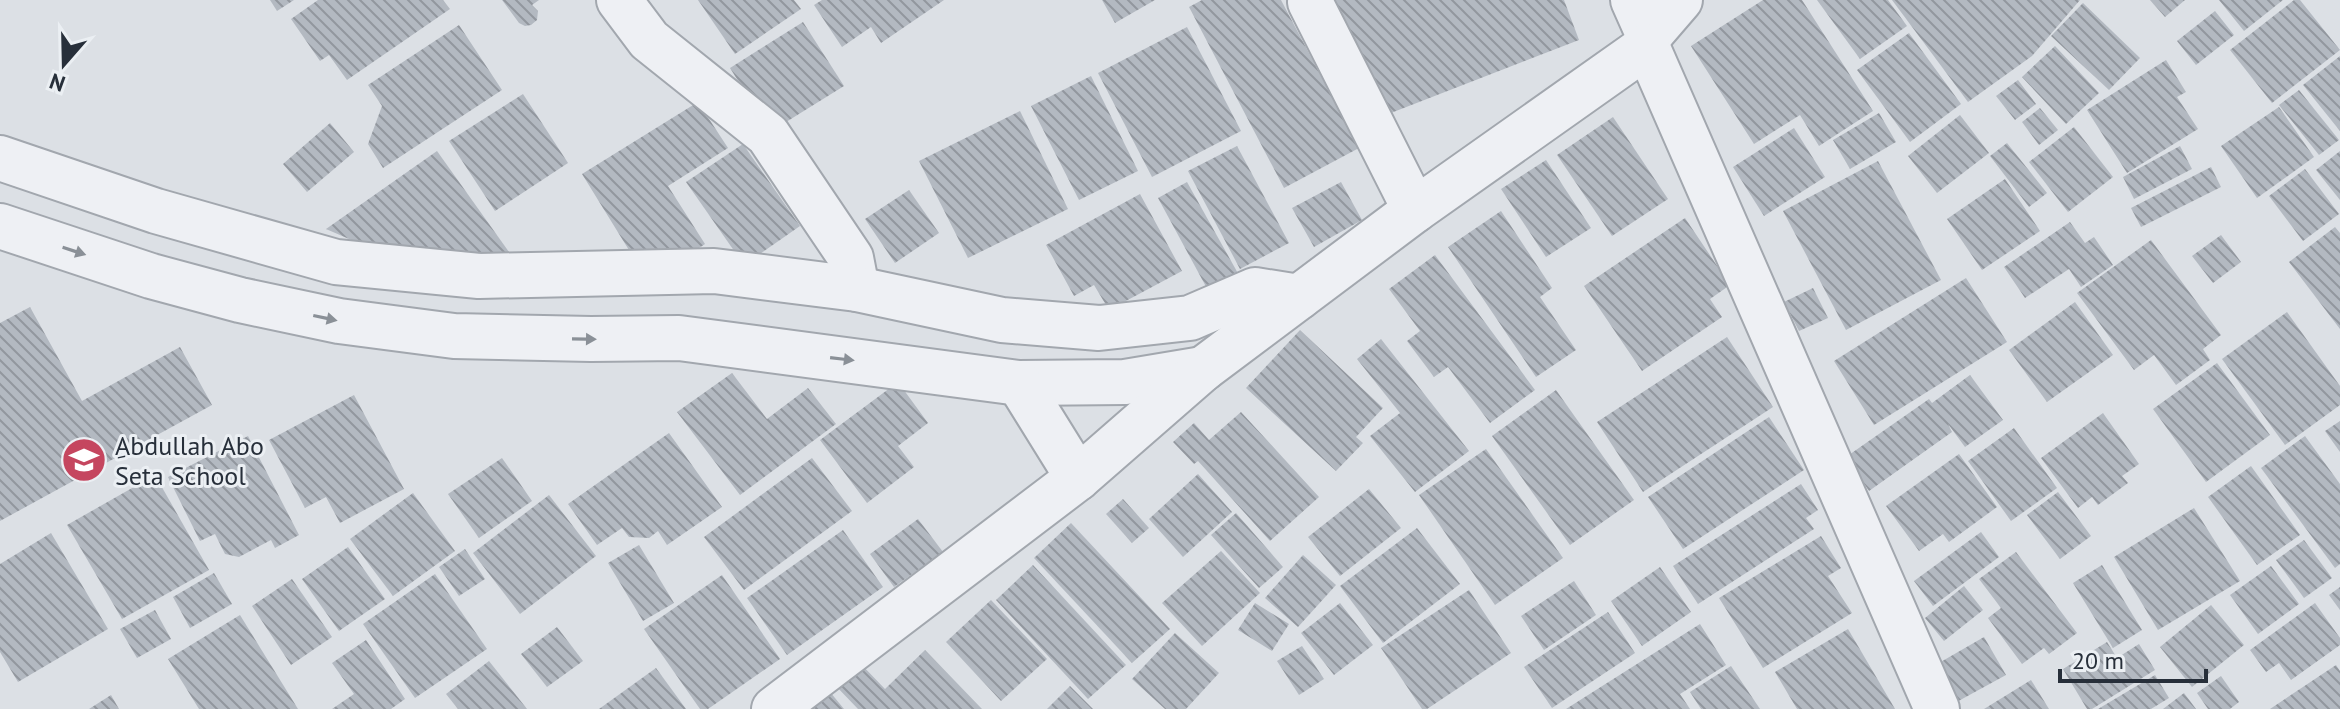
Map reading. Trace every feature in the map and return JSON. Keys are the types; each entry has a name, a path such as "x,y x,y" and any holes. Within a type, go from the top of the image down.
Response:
{"street":[{"path":"619,0 649,40 768,135 851,258 857,289"},
{"path":"774,709 1078,478 1203,369 1415,210 1680,0"},
{"path":"1310,2 1415,210"},
{"path":"1643,27 1937,709"},
{"path":"0,158 156,211 336,262 479,276 714,271 857,289 1002,320 1099,328 1190,318 1255,290 1299,297"},
{"path":"0,226 151,276 240,300 339,321 454,336 679,338 1019,383 1125,382 1203,369"},
{"path":"1019,383 1078,478"}],"building":[{"path":"270,0 294,0 277,11"},
{"path":"318,0 443,0 450,9 347,80 329,55 320,61 291,19"},
{"path":"502,0 539,0 532,5 538,11 537,20 525,26 519,23"},
{"path":"698,0 794,0 801,9 735,54"},
{"path":"822,0 944,0 881,43 871,27 842,47 814,5"},
{"path":"1102,0 1155,0 1115,23"},
{"path":"1202,0 1281,0 1359,148 1284,188 1189,7"},
{"path":"1331,0 1564,0 1579,40 1378,118"},
{"path":"1763,0 1802,0 1873,111 1819,146 1800,115 1754,144 1691,46"},
{"path":"1817,0 1888,0 1907,26 1860,59"},
{"path":"1892,0 2080,0 2032,56 1968,102"},
{"path":"2150,0 2185,0 2165,17"},
{"path":"2219,0 2283,0 2244,31"},
{"path":"2294,0 2300,0 2340,50 2272,103 2230,50"},
{"path":"2083,3 2140,58 2109,90 2051,36"},
{"path":"2215,11 2234,35 2196,65 2177,41"},
{"path":"803,22 844,86 770,132 730,68"},
{"path":"459,25 502,90 383,168 368,144 382,106 368,85"},
{"path":"1187,27 1241,131 1152,177 1098,73"},
{"path":"1909,33 1961,104 1910,142 1857,70"},
{"path":"2055,46 2099,93 2066,124 2022,77"},
{"path":"2340,56 2340,131 2303,85"},
{"path":"2166,60 2186,92 2177,97 2198,129 2127,173 2087,110"},
{"path":"1091,76 1138,171 1079,200 1031,106"},
{"path":"2018,80 2036,104 2015,120 1996,96"},
{"path":"2299,90 2339,140 2319,155 2279,105"},
{"path":"523,94 568,163 495,211 449,141"},
{"path":"698,102 728,148 668,186 705,244 690,254 632,255 582,174"},
{"path":"2279,107 2314,157 2257,198 2221,146"},
{"path":"2040,108 2058,130 2039,145 2022,122"},
{"path":"1020,111 1068,209 968,258 919,161"},
{"path":"1879,113 1896,142 1850,169 1833,140"},
{"path":"1960,115 1989,153 1937,193 1908,156"},
{"path":"1613,117 1668,199 1612,236 1557,155"},
{"path":"330,123 354,152 307,192 283,164"},
{"path":"2074,127 2113,177 2068,212 2029,162"},
{"path":"1794,128 1825,177 1764,216 1733,167"},
{"path":"2007,143 2047,193 2029,207 1990,156"},
{"path":"743,144 800,226 744,265 686,182"},
{"path":"1237,146 1289,243 1240,269 1188,171"},
{"path":"2180,146 2192,169 2134,199 2123,177"},
{"path":"437,151 509,252 465,257 356,242 326,229"},
{"path":"2340,151 2340,200 2316,170"},
{"path":"1546,160 1591,228 1546,257 1501,189"},
{"path":"1878,161 1941,280 1846,330 1783,211"},
{"path":"2211,167 2221,187 2141,227 2131,208"},
{"path":"2305,169 2339,214 2303,241 2269,196"},
{"path":"2005,179 2040,231 1982,270 1947,219"},
{"path":"1187,182 1240,277 1210,294 1158,198"},
{"path":"1341,182 1362,220 1314,247 1292,208"},
{"path":"909,190 939,233 895,263 865,219"},
{"path":"1140,194 1182,271 1109,310 1094,285 1074,296 1046,245"},
{"path":"1501,211 1552,288 1540,297 1576,350 1536,377 1448,247"},
{"path":"1685,218 1730,285 1710,299 1722,317 1642,371 1584,286"},
{"path":"2070,222 2085,243 2094,237 2113,265 2081,287 2069,269 2025,298 2004,267"},
{"path":"2335,227 2340,233 2340,329 2289,262"},
{"path":"2221,235 2241,262 2213,283 2192,256"},
{"path":"2151,240 2221,335 2203,349 2210,360 2176,385 2154,355 2134,370 2077,293"},
{"path":"1435,255 1535,390 1490,423 1448,367 1434,377 1407,341 1420,331 1389,289"},
{"path":"1966,278 2007,342 1874,425 1834,361"},
{"path":"1813,288 1828,318 1799,331 1784,302"},
{"path":"2075,302 2113,355 2047,402 2009,350"},
{"path":"30,307 82,401 180,347 212,405 0,521 0,323"},
{"path":"2287,312 2340,386 2340,405 2285,445 2222,359"},
{"path":"1300,330 1383,408 1356,437 1363,443 1336,471 1246,388"},
{"path":"1727,337 1773,407 1643,492 1597,422"},
{"path":"1381,339 1469,451 1415,492 1370,436 1400,413 1357,359"},
{"path":"2217,363 2270,435 2206,482 2153,409"},
{"path":"732,373 767,419 808,388 836,424 740,495 677,412"},
{"path":"1970,375 2003,420 1965,447 1948,424 1952,432 1869,491 1846,457 1929,399 1932,403"},
{"path":"898,382 928,423 898,446 914,467 867,503 820,440"},
{"path":"1556,390 1634,500 1570,545 1492,436"},
{"path":"354,395 404,489 340,523 326,497 305,508 269,440"},
{"path":"1241,412 1319,497 1270,541 1198,461 1194,464 1173,442 1194,423 1209,440"},
{"path":"2103,413 2139,464 2122,476 2128,483 2098,505 2092,497 2078,508 2041,458"},
{"path":"1769,417 1804,470 1683,549 1648,497"},
{"path":"2340,421 2340,452 2325,431"},
{"path":"2014,428 2057,488 2011,521 1968,461"},
{"path":"669,433 722,507 667,545 658,531 649,538 629,537 622,528 597,545 568,504"},
{"path":"248,436 299,535 275,548 271,540 239,557 225,554 215,534 200,541 168,477"},
{"path":"2305,436 2340,484 2340,564 2335,568 2261,468"},
{"path":"1486,449 1563,558 1495,605 1419,495"},
{"path":"1959,454 1997,507 1949,542 1943,534 1919,551 1886,506"},
{"path":"502,458 532,501 479,538 448,494"},
{"path":"812,458 852,511 744,590 704,537"},
{"path":"2251,466 2300,535 2257,565 2208,497"},
{"path":"1198,474 1232,512 1183,557 1149,519"},
{"path":"155,475 209,570 122,619 67,525"},
{"path":"1801,484 1818,510 1806,518 1814,529 1698,604 1673,566"},
{"path":"1369,489 1401,528 1340,576 1308,537"},
{"path":"2058,492 2091,536 2060,559 2027,515"},
{"path":"413,493 455,551 393,596 350,539"},
{"path":"549,495 596,556 520,614 473,553"},
{"path":"1123,499 1149,528 1132,543 1106,514"},
{"path":"2194,508 2240,581 2158,630 2114,557"},
{"path":"1236,513 1283,567 1259,588 1211,535"},
{"path":"918,519 943,552 894,587 870,554"},
{"path":"1071,523 1170,629 1132,663 1034,558"},
{"path":"1417,528 1460,584 1383,643 1340,586"},
{"path":"843,530 883,587 787,655 747,598"},
{"path":"1981,532 1999,557 1933,606 1914,581"},
{"path":"51,533 108,629 18,682 0,652 0,564"},
{"path":"1821,536 1841,568 1828,576 1852,613 1763,668 1719,598"},
{"path":"2304,540 2332,578 2304,598 2276,560"},
{"path":"639,545 674,603 643,621 608,563"},
{"path":"348,547 385,599 339,631 302,579"},
{"path":"465,549 485,579 459,596 439,567"},
{"path":"1221,551 1260,593 1202,646 1162,603"},
{"path":"2016,552 2077,633 2049,654 2044,648 2022,664 1988,618 2001,608 1979,579"},
{"path":"1303,555 1336,585 1298,627 1265,598"},
{"path":"1033,565 1126,665 1088,699 996,600"},
{"path":"2102,565 2142,630 2113,648 2073,583"},
{"path":"2271,566 2299,604 2258,634 2230,595"},
{"path":"1660,567 1691,612 1642,646 1611,601"},
{"path":"214,573 232,604 190,628 173,597"},
{"path":"435,574 487,649 415,698 363,624"},
{"path":"722,575 780,659 708,709 700,709 644,629"},
{"path":"292,579 332,637 291,665 252,606"},
{"path":"1574,581 1596,615 1544,650 1521,616"},
{"path":"1964,586 1983,610 1944,641 1925,618"},
{"path":"2340,587 2340,610 2329,595"},
{"path":"1469,590 1511,653 1427,709 1422,709 1381,648"},
{"path":"991,600 1047,659 1001,701 946,642"},
{"path":"1255,603 1289,624 1272,651 1238,630"},
{"path":"1340,603 1373,645 1334,675 1301,633"},
{"path":"2315,603 2340,638 2340,645 2291,680 2279,663 2266,672 2250,650"},
{"path":"2211,605 2244,645 2192,687 2160,647"},
{"path":"155,610 171,639 137,658 120,629"},
{"path":"1608,612 1635,653 1552,708 1524,667"},
{"path":"240,615 298,709 199,709 168,659"},
{"path":"1700,624 1726,665 1680,694 1690,709 1566,709"},
{"path":"557,627 583,661 547,687 521,654"},
{"path":"1848,629 1895,709 1797,709 1775,672"},
{"path":"1175,633 1219,673 1186,709 1165,709 1132,679"},
{"path":"1984,637 2006,675 1953,704 1932,667"},
{"path":"366,640 405,699 391,709 332,709 354,694 332,663"},
{"path":"2107,642 2117,658 2139,644 2155,670 2092,709 2087,709 2063,669"},
{"path":"1302,646 1324,679 1299,695 1277,661"},
{"path":"925,650 982,709 858,709 834,684 858,661 885,689"},
{"path":"489,661 527,709 458,709 446,694"},
{"path":"2336,665 2340,671 2340,709 2270,709"},
{"path":"1731,666 1760,709 1701,709 1690,692"},
{"path":"656,668 686,709 599,709"},
{"path":"2155,675 2169,698 2151,709 2098,709"},
{"path":"2221,676 2239,702 2230,709 2208,709 2197,693"},
{"path":"2031,680 2049,709 1984,709"},
{"path":"1070,686 1093,709 1047,709"},
{"path":"826,687 844,709 799,709"},
{"path":"2184,693 2196,709 2163,709"},
{"path":"111,695 119,709 89,709"}],"place":[{"name":"ِAbdullah Abo Seta School","path":"84,460"}]}
